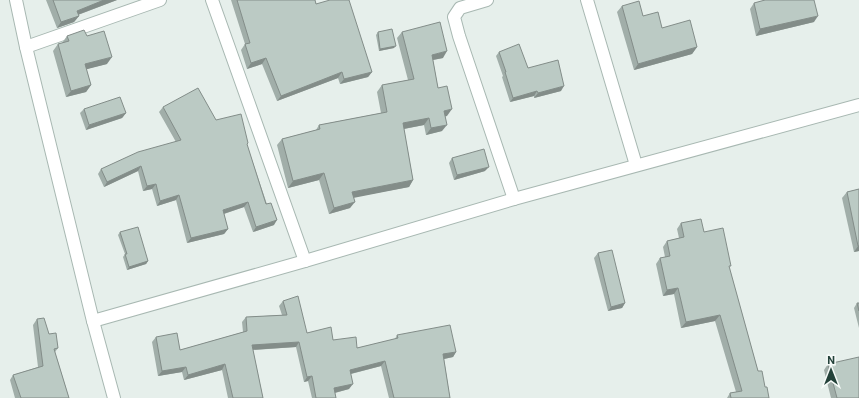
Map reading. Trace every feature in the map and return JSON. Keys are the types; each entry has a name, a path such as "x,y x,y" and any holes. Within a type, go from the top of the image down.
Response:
{"street":[{"path":"16,0 26,47 93,321 114,398"},
{"path":"26,47 160,0"},
{"path":"212,0 305,261"},
{"path":"487,0 460,8 454,17 459,36 514,199"},
{"path":"587,0 636,165"},
{"path":"93,321 305,261 514,199 859,105"}],"building":[{"path":"53,0 104,0 77,11 79,16 61,22"},
{"path":"237,0 315,0 316,4 330,0 349,0 372,72 344,79 342,72 281,96 266,58 251,63 245,44 250,43"},
{"path":"765,0 814,0 818,16 760,29 754,3"},
{"path":"639,1 643,16 658,12 662,28 690,20 697,47 638,64 622,6"},
{"path":"440,22 447,51 432,55 438,88 447,86 452,109 444,111 447,125 431,128 429,118 403,123 413,180 352,192 355,202 334,208 324,173 293,181 282,139 320,129 319,125 387,112 382,85 414,79 402,32"},
{"path":"392,29 396,46 380,49 378,32"},
{"path":"84,30 87,36 104,31 112,57 85,64 91,85 71,91 58,44 69,41 67,36"},
{"path":"519,44 528,68 558,60 564,86 538,93 537,91 513,98 499,52"},
{"path":"198,88 216,120 241,114 247,144 266,204 271,203 277,220 256,227 248,202 223,210 228,229 191,238 179,195 160,201 156,184 147,186 141,166 107,182 101,169 138,152 181,140 163,107"},
{"path":"120,97 126,113 89,125 84,109"},
{"path":"484,149 489,167 457,175 452,158"},
{"path":"859,189 859,246 858,246 847,192"},
{"path":"701,219 704,232 723,228 731,266 729,266 758,371 762,371 769,398 731,398 730,393 742,391 720,315 686,322 678,288 667,290 660,258 670,256 667,241 684,237 681,223"},
{"path":"138,227 148,261 129,267 125,254 127,254 120,232"},
{"path":"612,250 625,303 611,307 598,253"},
{"path":"298,296 307,333 331,327 333,340 356,337 357,348 398,338 397,335 450,325 456,352 443,354 450,398 394,398 385,361 350,370 353,384 334,388 336,398 316,398 312,376 307,377 299,342 252,345 263,398 233,398 225,364 188,375 186,367 162,371 156,337 177,333 180,350 247,331 246,317 287,315 283,301"},
{"path":"44,318 49,334 56,333 58,348 54,349 69,398 21,398 13,375 43,366 37,319"},
{"path":"859,357 859,398 837,398 828,364"}]}
